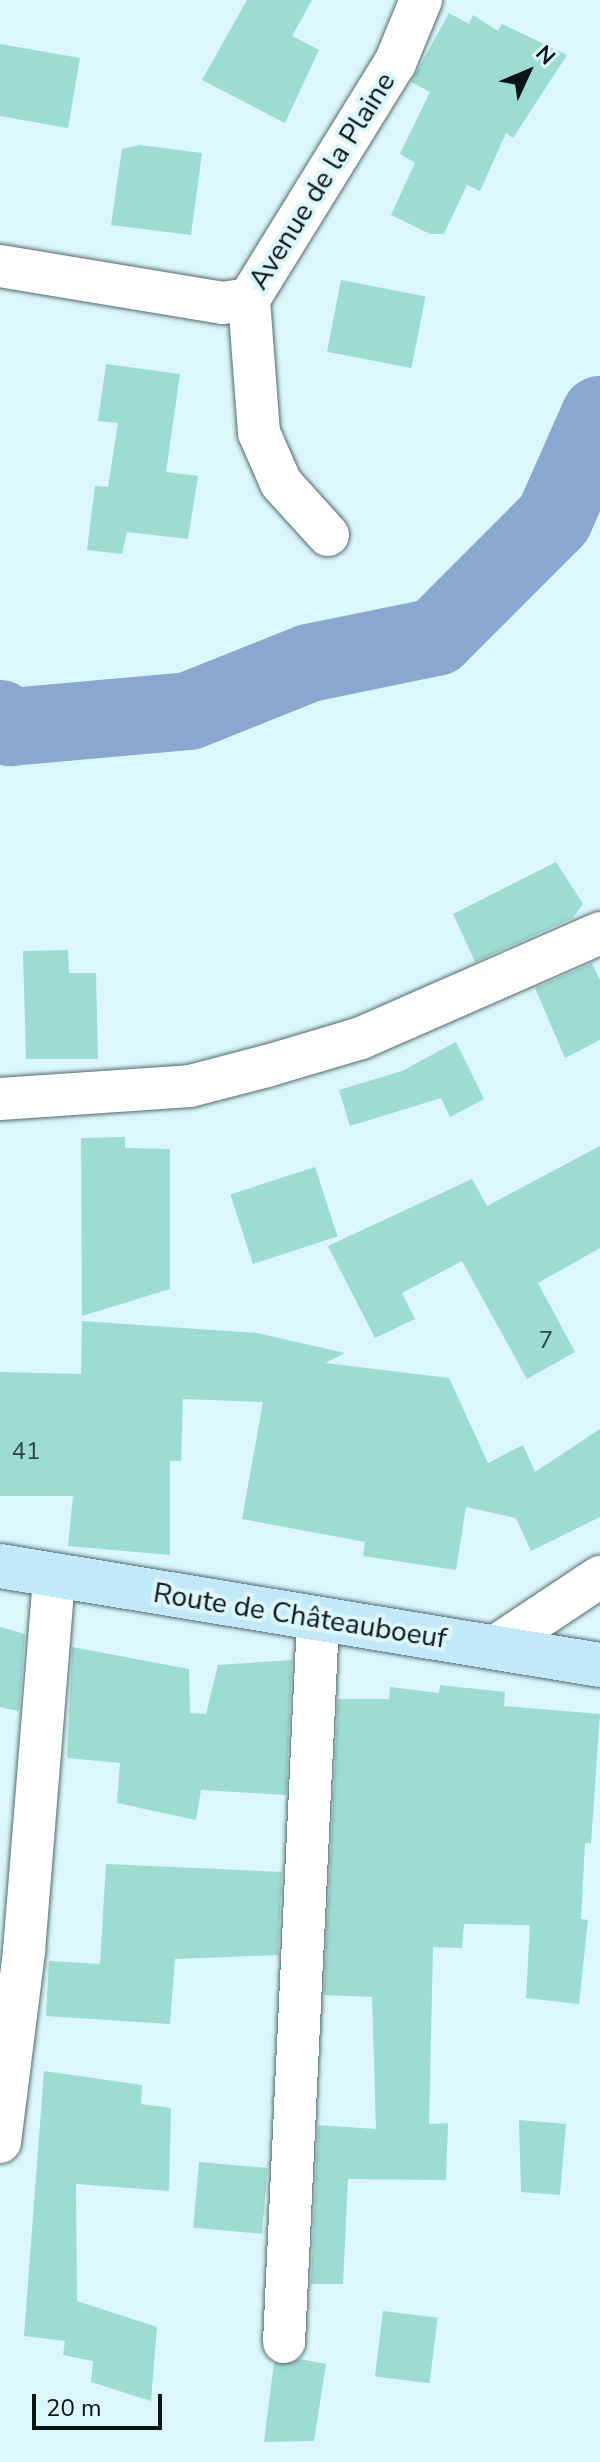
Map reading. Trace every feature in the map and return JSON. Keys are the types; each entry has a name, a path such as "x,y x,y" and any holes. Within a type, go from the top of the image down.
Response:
{"main road":[{"name":"Route de Châteauboeuf","path":"0,1566 318,1621 496,1646 600,1665"}],"street":[{"name":"Avenue de la Plaine","path":"328,535 281,483 259,433 249,299 395,63 421,0"},
{"path":"0,266 223,303 249,299"},
{"path":"0,1099 190,1086 267,1066 361,1038 600,933"},
{"path":"0,2142 24,1951 54,1576"},
{"path":"496,1646 600,1577"},
{"path":"284,2342 318,1621"}],"building":[{"path":"247,0 312,0 292,36 319,50 285,123 202,80"},
{"path":"449,13 469,24 473,15 498,31 502,24 567,55 513,138 506,133 480,191 467,185 444,234 430,234 391,215 415,163 400,154 430,92 411,82"},
{"path":"0,44 80,58 68,128 0,116"},
{"path":"140,145 202,153 191,235 111,225 122,149"},
{"path":"341,280 425,296 411,368 327,352"},
{"path":"106,364 180,374 166,472 198,476 188,539 127,532 122,554 87,550 95,486 108,487 118,423 98,421"},
{"path":"556,862 583,904 573,918 475,962 453,914"},
{"path":"68,950 69,973 96,973 98,1059 26,1059 23,951"},
{"path":"592,963 600,980 600,1040 565,1058 535,988"},
{"path":"456,1042 484,1099 450,1117 441,1098 350,1126 339,1090 402,1071"},
{"path":"125,1137 125,1148 170,1149 170,1289 82,1316 81,1138"},
{"path":"600,1146 600,1248 538,1283 575,1352 527,1379 462,1261 402,1293 415,1319 375,1338 328,1246 472,1179 487,1206"},
{"path":"315,1167 338,1236 253,1264 230,1195"},
{"path":"82,1321 257,1333 345,1353 325,1363 449,1378 488,1463 523,1445 535,1472 600,1429 600,1517 531,1551 516,1518 466,1507 456,1570 363,1556 365,1542 242,1519 263,1402 183,1399 181,1461 170,1461 170,1555 68,1546 73,1496 0,1496 0,1372 81,1374"},
{"path":"0,1627 25,1634 19,1711 0,1707"},
{"path":"72,1647 189,1669 190,1713 206,1714 218,1665 292,1660 286,1795 201,1790 196,1820 117,1803 120,1763 67,1758"},
{"path":"440,1685 505,1692 504,1706 600,1714 591,1843 585,1843 581,1919 588,1920 579,2004 526,1998 530,1925 464,1924 462,1948 433,1947 429,2124 448,2123 446,2180 348,2179 343,2284 311,2284 318,2125 376,2129 372,1997 324,1995 338,1699 389,1699 390,1687 439,1693"},
{"path":"106,1864 282,1872 278,1955 175,1959 170,2024 46,2016 49,1961 100,1964"},
{"path":"44,2071 142,2085 141,2104 171,2108 169,2191 76,2184 77,2301 157,2327 151,2401 91,2382 93,2361 63,2355 65,2341 24,2336"},
{"path":"519,2120 566,2124 560,2195 521,2192"},
{"path":"199,2162 268,2168 262,2234 193,2228"},
{"path":"383,2311 438,2318 430,2383 375,2377"},
{"path":"300,2359 326,2364 314,2441 264,2442 274,2363"}],"waterway":[{"path":"0,719 10,727 189,711 309,663 436,637 554,519 600,415"}]}
